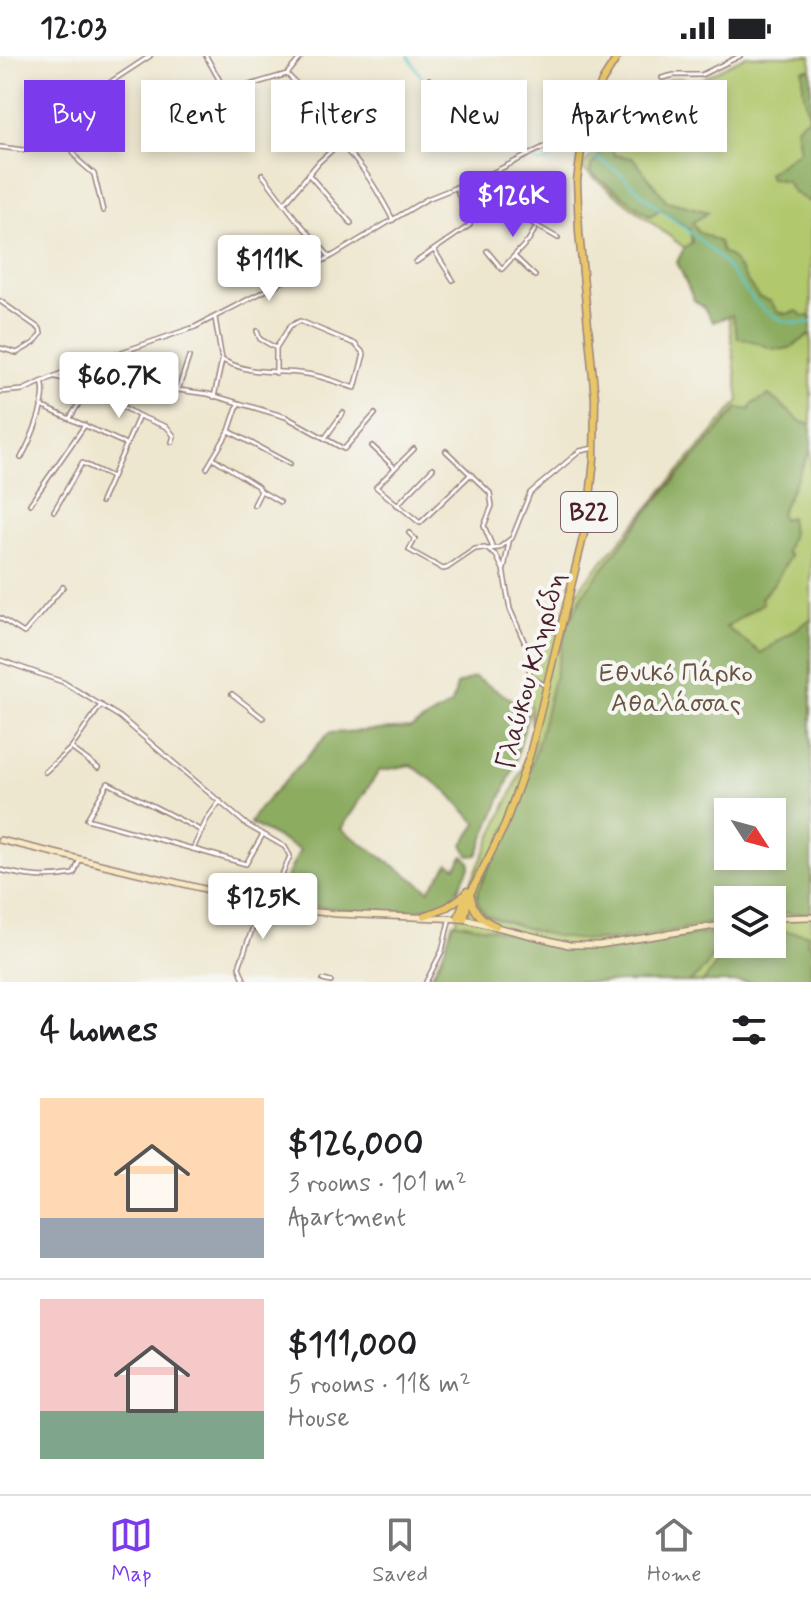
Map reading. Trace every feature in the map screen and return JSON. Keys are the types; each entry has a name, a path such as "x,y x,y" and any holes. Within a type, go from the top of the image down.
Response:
{"main road":[{"name":"Γλαύκου Κληρίδη","path":"607,80 618,56"},
{"name":"Γλαύκου Κληρίδη","path":"461,919 469,891 509,814 530,754 583,545 591,498 595,448 594,387 578,199 583,152"},
{"path":"0,840 269,905 337,914 450,917 569,945 599,945 714,926"},
{"path":"424,916 456,902 469,891 476,912 496,926"},
{"path":"786,918 811,917"}],"street":[{"path":"114,80 150,56"},
{"path":"206,56 219,80"},
{"path":"255,83 287,74 302,56"},
{"path":"662,78 701,75 740,56"},
{"path":"287,74 293,80"},
{"path":"429,79 433,103 447,113 494,123 528,155"},
{"path":"0,147 24,150"},
{"path":"0,392 15,392 182,333 330,257 427,199 492,173 543,148"},
{"path":"73,152 94,174 103,211"},
{"path":"284,204 331,152"},
{"path":"349,153 372,180 393,220"},
{"path":"492,173 517,210 558,238"},
{"path":"262,174 330,257"},
{"path":"309,175 351,223"},
{"path":"416,262 470,225 456,187"},
{"path":"492,217 509,198"},
{"path":"487,251 502,269 515,257 537,226"},
{"path":"434,250 453,280"},
{"path":"515,257 535,276"},
{"path":"0,301 40,329 41,334 34,343 17,353 0,348"},
{"path":"214,397 222,360 215,318"},
{"path":"222,360 251,372 321,376 355,388 364,354 355,344 300,321 290,326 276,348 276,373"},
{"path":"257,331 260,339 276,348"},
{"path":"178,390 189,357"},
{"path":"56,376 89,387 139,416 167,427 174,436 172,442"},
{"path":"21,458 41,406 45,391 42,382"},
{"path":"163,383 178,390 286,417 344,449 375,414"},
{"path":"70,418 89,387"},
{"path":"109,399 178,390"},
{"path":"207,468 229,431 238,404"},
{"path":"41,406 126,444"},
{"path":"325,438 343,413"},
{"path":"101,502 139,416"},
{"path":"30,504 85,425"},
{"path":"229,431 290,464"},
{"path":"372,446 395,468"},
{"path":"504,574 509,542 530,493 580,451 595,448"},
{"path":"414,449 376,487 420,523 471,474"},
{"path":"446,451 492,498 484,526 504,574 510,609 527,648 530,676 548,686"},
{"path":"213,458 280,502"},
{"path":"54,511 82,463 112,477"},
{"path":"397,505 433,468"},
{"path":"254,505 261,491"},
{"path":"409,533 415,539 409,550 443,569 475,549 491,549 509,542"},
{"path":"0,618 24,633 63,587"},
{"path":"0,660 63,682 120,717 262,836 290,851 269,905"},
{"path":"232,694 263,718"},
{"path":"45,772 71,748 101,705"},
{"path":"71,748 98,768"},
{"path":"202,831 108,783 87,819 246,864 262,836"},
{"path":"193,849 220,801"},
{"path":"0,870 53,878 74,874 80,859"},
{"path":"245,982 239,967 261,903"},
{"path":"426,982 442,951 450,917"},
{"path":"323,980 331,982"}],"green space":[{"name":"Εθνικό Πάρκο Αθαλάσσας","path":"746,56 811,56 811,982 428,982 453,933 462,902 534,743 527,675 554,625 583,584 739,401 727,305 691,253 581,168 594,152 727,152 727,80 700,80"},
{"path":"811,69 811,203 793,192 786,181 770,178 768,173 800,150 796,127 809,116 803,89 803,70"},
{"path":"601,152 633,158 667,201 709,212 692,223 699,232 719,242 722,252 731,257 759,298 770,301 778,312 787,314 797,311 803,316 811,316 811,334 791,347 776,349 738,338 732,315 713,322 694,300 677,262 692,242 690,230 661,209 650,216 590,172"},
{"path":"769,395 803,423 811,424 811,449 780,513 782,519 790,517 792,533 786,552 790,556 776,581 761,598 763,603 726,627 761,653 811,619 811,913 786,913 786,886 714,886 714,922 623,939 575,939 549,935 486,915 478,904 478,890 518,803 537,747 567,626 584,593 646,513 738,408 750,410 752,404"},
{"path":"475,677 527,709 528,714 514,767 477,855 469,856 463,844 477,824 448,792 411,765 379,771 341,829 429,890 449,863 456,867 463,856 470,866 454,896 438,906 396,911 344,910 282,903 280,891 300,850 250,823 257,811 329,733 411,728 452,704 457,685"},
{"path":"453,922 556,946 586,948 714,933 714,952 706,967 690,982 428,982 442,957"},
{"path":"786,932 808,934 811,982 703,982 721,958 786,958"}],"waterway":[{"path":"408,56 426,84 426,104 441,116 497,132 539,163 569,152"},
{"path":"590,156 616,170 704,244 766,312 788,322 811,322"}]}
